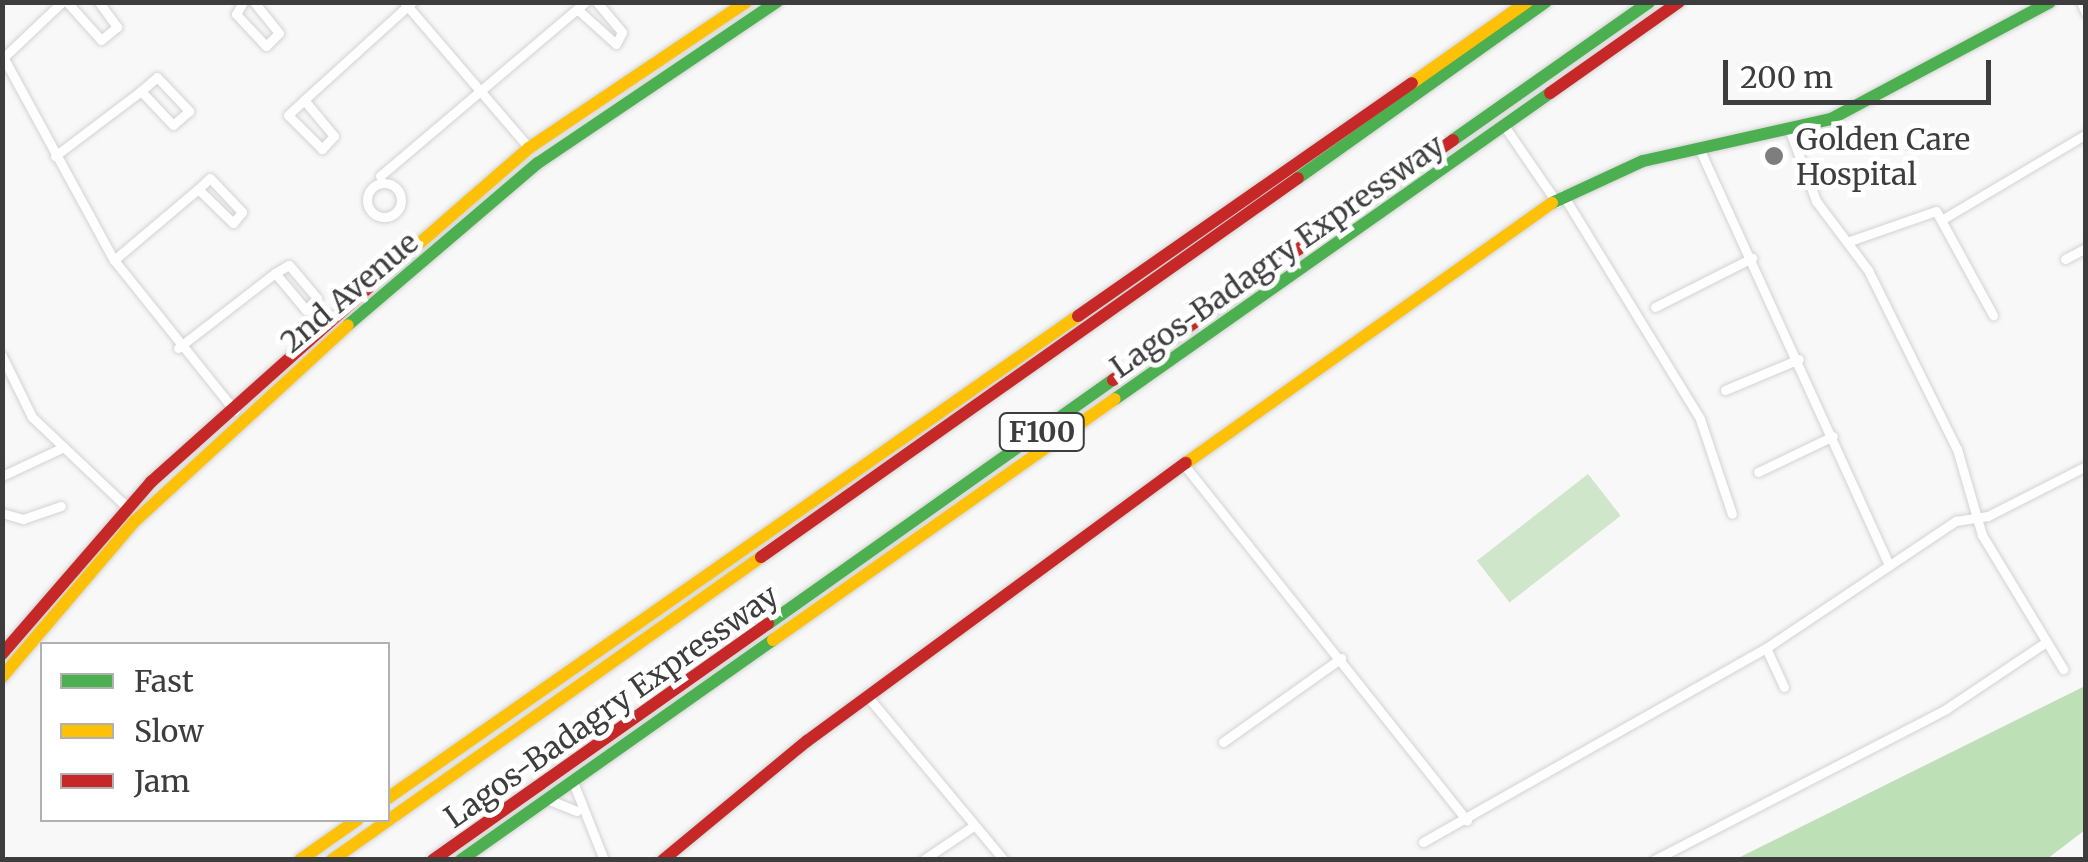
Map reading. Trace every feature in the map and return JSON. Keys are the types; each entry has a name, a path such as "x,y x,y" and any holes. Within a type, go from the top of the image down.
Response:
{"main road":[{"name":"2nd Avenue","path":"2,654 128,508 529,148 746,2"},
{"name":"2nd Avenue","path":"2,677 135,521 235,412 538,163 778,2"},
{"name":"Lagos-Badagry Expressway","path":"390,797 1527,2"},
{"name":"Lagos-Badagry Expressway","path":"390,819 1546,2"},
{"name":"Lagos-Badagry Expressway","path":"433,860 1649,2"},
{"name":"Lagos-Badagry Expressway","path":"461,860 1678,2"},
{"path":"663,860 868,697 1520,218 1560,199 1699,148 1790,134 2050,2"},
{"path":"673,860 732,804"},
{"path":"300,860 354,822"},
{"name":"Lagos-Badagry Expressway","path":"332,860 386,822"}],"street":[{"path":"99,2 117,27 101,40 65,2 3,56 114,260 178,348 235,412"},
{"path":"243,2 236,14 266,46 278,33 254,2"},
{"path":"380,176 404,208 392,222 363,192 380,176 581,6 616,44 622,32 597,2"},
{"path":"2081,2 2086,14"},
{"path":"304,100 334,136 319,150 288,115 304,100 408,4 529,148"},
{"path":"55,156 159,78 189,112 173,125 142,91"},
{"path":"1505,127 1560,199 1700,418 1732,514"},
{"path":"1790,134 1816,201 1847,242 1958,449 1976,516 2063,668"},
{"path":"1944,218 2086,134"},
{"path":"1699,148 1799,359 1889,564"},
{"path":"114,260 198,188 212,178 242,214 230,223 198,188"},
{"path":"1847,242 1928,206 1944,218 1992,315"},
{"path":"2065,260 2086,248"},
{"path":"1654,307 1752,258"},
{"path":"178,348 274,273 289,264 316,303 304,310 274,273"},
{"path":"2,356 32,416 128,508"},
{"path":"1725,390 1799,359"},
{"path":"1758,472 1833,436"},
{"path":"2,476 64,447"},
{"path":"1184,466 1341,658 1466,820"},
{"path":"1423,842 1766,648 1889,564 1976,516 2086,466"},
{"path":"2,512 23,519 61,506"},
{"path":"1654,860 1946,709 2046,642"},
{"path":"1766,648 1784,687"},
{"path":"1222,742 1341,658"},
{"path":"868,697 972,827 1004,860"},
{"path":"573,782 577,811 604,860"},
{"path":"547,799 577,811"},
{"path":"922,860 972,827"}],"green space":[{"path":"1588,474 1621,516 1510,603 1477,561"},
{"path":"2085,686 2085,830 2047,859 1736,859"}],"traffic: fast":[{"path":"348,325 538,163 777,2"},
{"path":"1298,178 1546,2"},
{"path":"1453,140 1649,2"},
{"path":"1552,203 1643,161 1831,119 2050,2"},
{"path":"1115,399 1550,93"},
{"path":"768,624 1113,380"},
{"path":"461,860 773,640"}],"traffic: slow":[{"path":"384,274 529,148 746,2"},
{"path":"1412,83 1527,2"},
{"path":"1186,463 1552,203"},
{"path":"390,797 1078,316"},
{"path":"2,677 135,521 348,325"},
{"path":"773,640 1115,399"},
{"path":"390,819 761,557"},
{"path":"300,860 354,822"},
{"path":"332,860 386,822"}],"traffic: jam":[{"path":"1550,93 1679,2"},
{"path":"1078,316 1412,83"},
{"path":"1113,380 1453,140"},
{"path":"761,557 1298,178"},
{"path":"2,654 151,482 384,274"},
{"path":"663,860 807,741 1186,463"},
{"path":"433,860 768,624"}],"place":[{"name":"Golden Care Hospital","path":"1774,156"}]}
